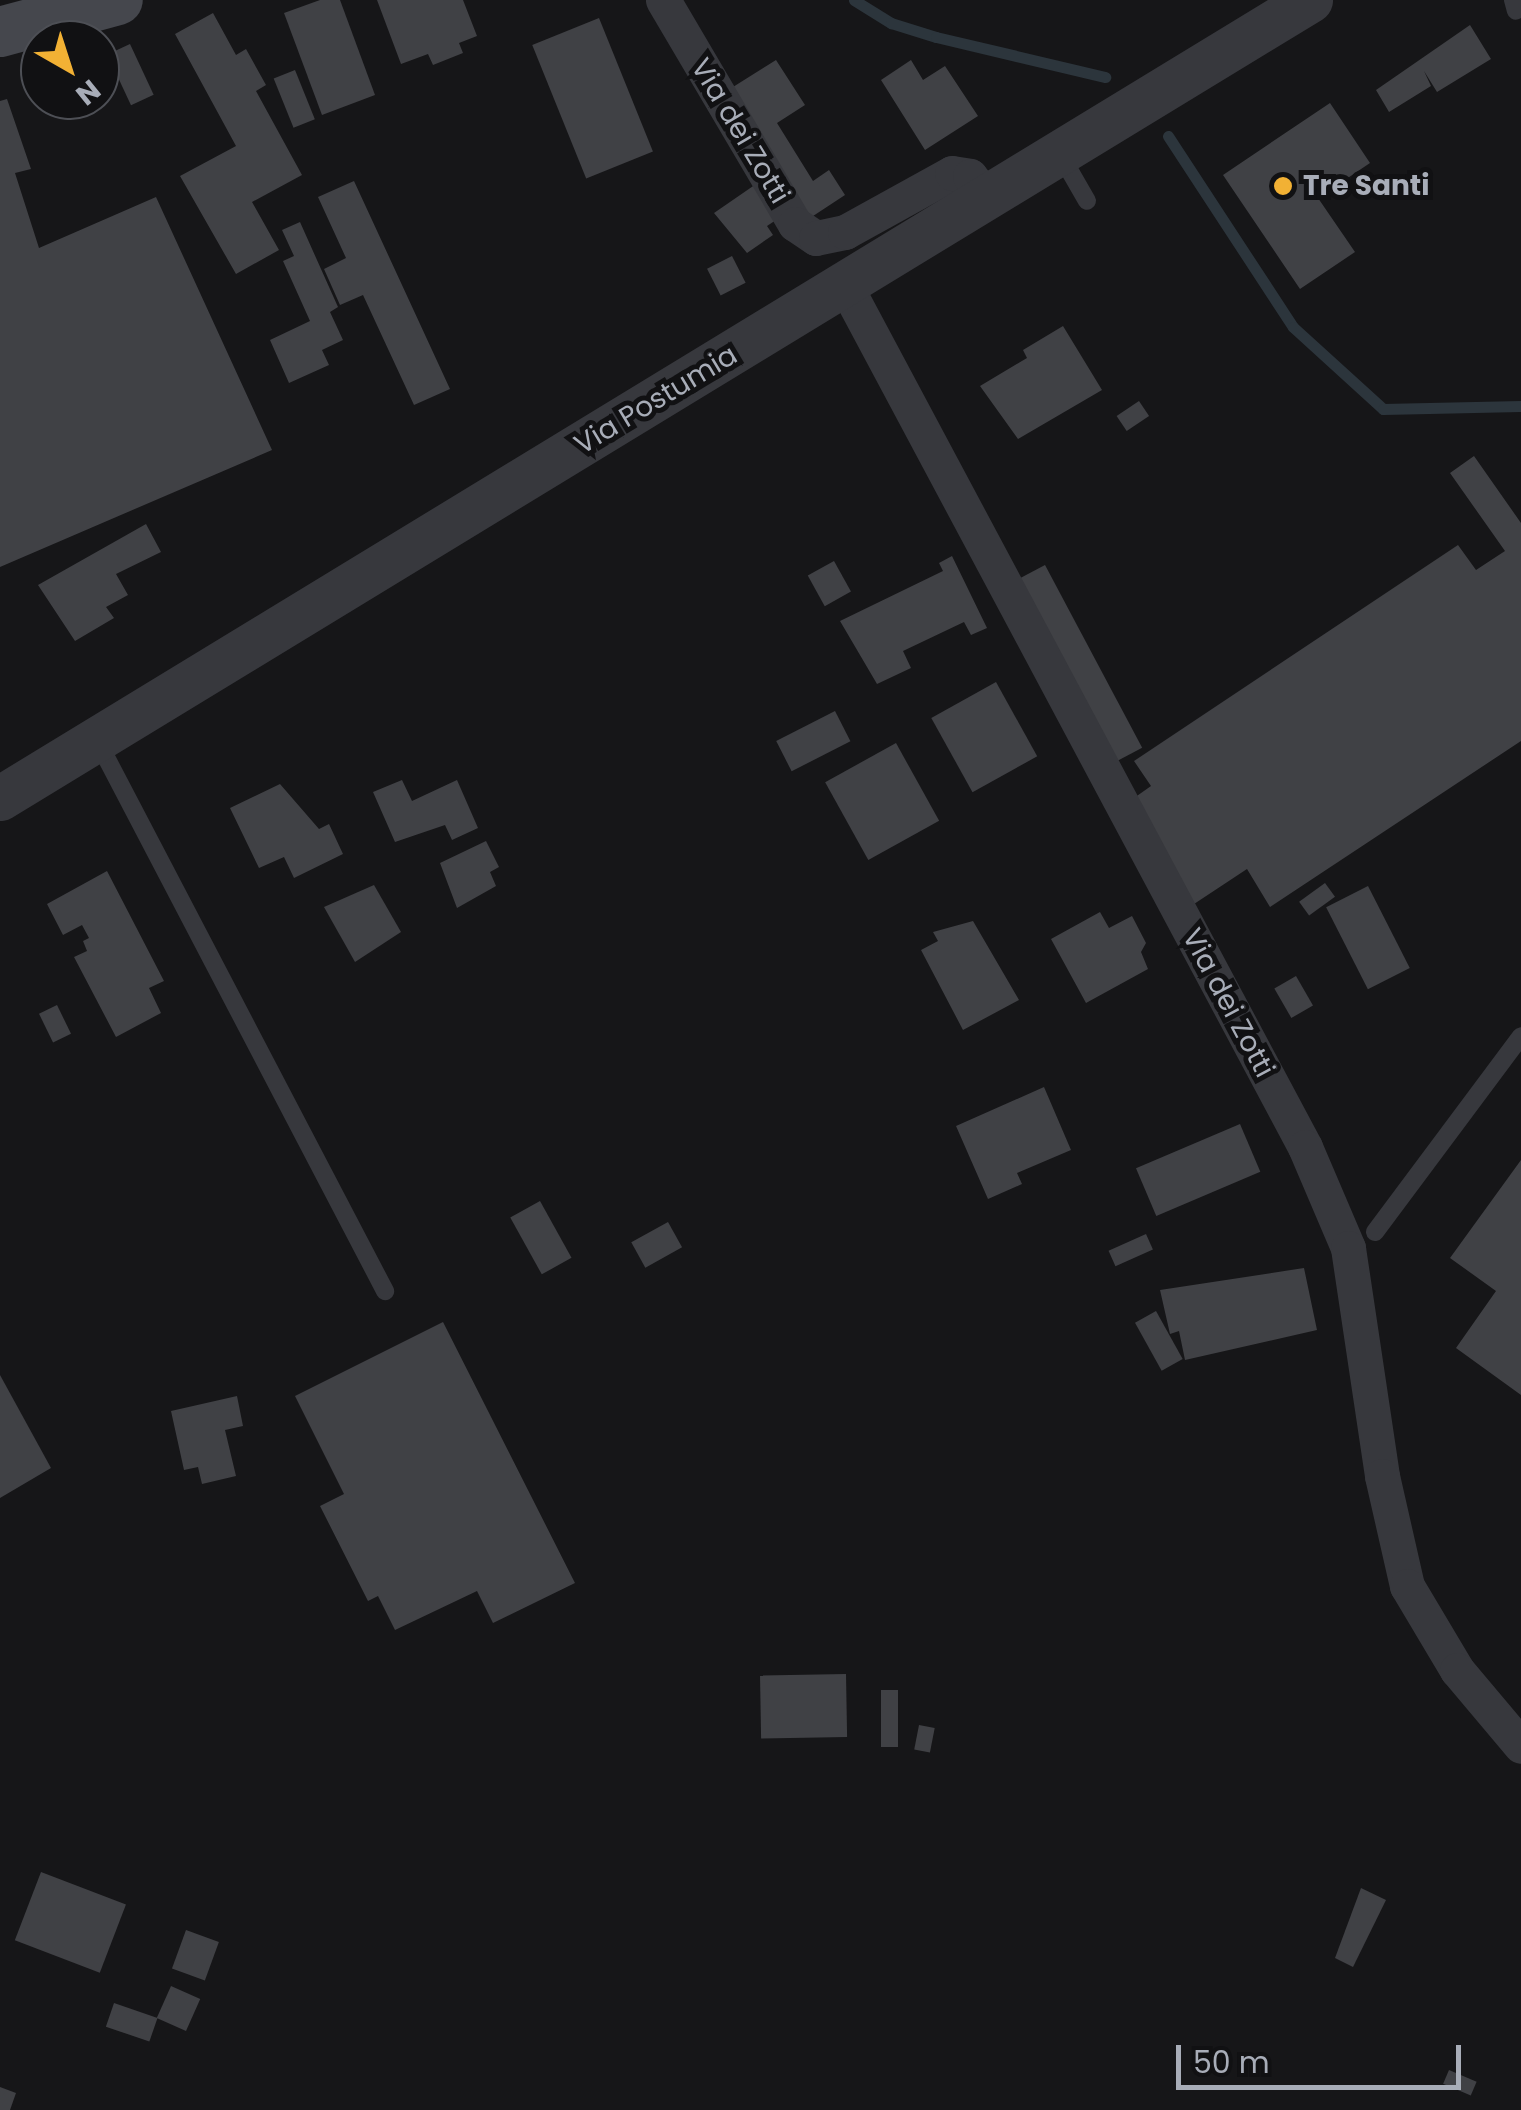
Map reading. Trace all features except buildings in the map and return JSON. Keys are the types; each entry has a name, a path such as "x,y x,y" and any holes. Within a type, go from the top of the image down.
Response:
{"main road":[{"path":"0,32 118,0"}],"street":[{"name":"Via dei Zotti","path":"663,0 795,224 816,238 845,232 952,173 970,176 987,198"},
{"name":"Via Postumia","path":"0,798 1310,0"},
{"name":"Via dei Zotti","path":"846,284 1306,1147 1348,1248 1382,1476 1407,1586 1457,1670 1521,1746"}],"lane":[{"path":"1060,154 1088,201"},
{"path":"97,739 385,1291"},
{"path":"1375,1232 1521,1036"}],"waterway":[{"path":"854,0 891,23 936,37 1105,77"},
{"path":"1168,136 1293,327 1383,409 1521,406"}],"place":[{"name":"Tre Santi","path":"1283,186"}]}
